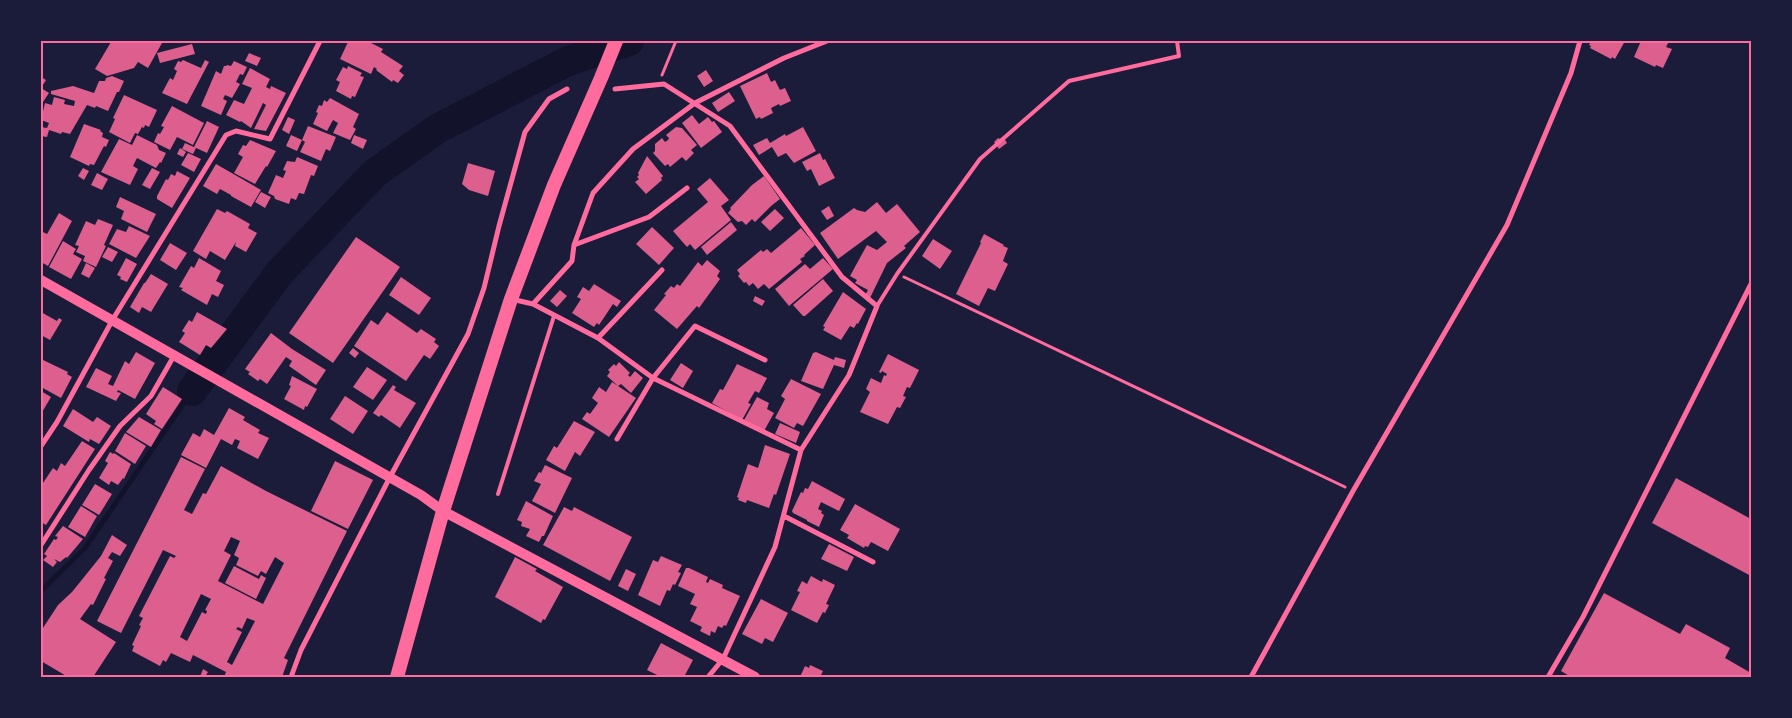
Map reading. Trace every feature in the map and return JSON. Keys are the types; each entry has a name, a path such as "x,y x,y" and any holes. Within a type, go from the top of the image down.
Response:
{"highway":[{"path":"397,677 443,511 511,299 554,185 602,78 616,41"}],"main road":[{"path":"41,280 390,477 421,495 443,511 755,677"}],"street":[{"path":"41,446 57,422 113,319 226,135 236,132 270,139 320,41"},
{"path":"533,304 572,261 574,245 593,193 633,149 695,102 784,58 827,41"},
{"path":"1251,677 1353,491 1507,224 1571,74 1580,41"},
{"path":"615,88 664,84 730,126 842,276 877,306 849,375 802,450 775,547 723,659 708,677"},
{"path":"291,677 301,650 390,477 468,334 484,288 525,132 549,99 568,89"},
{"path":"574,245 649,217 687,188"},
{"path":"598,338 662,270"},
{"path":"1548,677 1582,617 1751,284"},
{"path":"511,299 533,304 598,338 653,378 802,450"},
{"path":"617,439 653,378 695,326 765,360"},
{"path":"41,545 120,426 151,396 174,354"},
{"path":"784,516 873,562"}],"lane":[{"path":"877,306 896,274 980,159 1069,82 1179,56 1177,41"},
{"path":"498,494 554,316"}],"path":[{"path":"660,80 676,41"},
{"path":"896,274 1353,491"}],"building":[{"path":"114,41 159,41 162,43 148,68 138,62 134,68 107,76 95,69 111,42 113,43"},
{"path":"350,41 367,41 383,49 381,52 403,66 399,71 404,75 398,83 393,80 392,82 374,67 371,74 340,59"},
{"path":"1591,41 1625,41 1615,59 1612,57 1611,59 1590,48"},
{"path":"1641,41 1669,41 1666,47 1672,49 1663,68 1656,65 1655,67 1634,57"},
{"path":"192,44 195,54 160,63 157,53"},
{"path":"249,53 261,58 257,66 245,61"},
{"path":"183,60 201,68 205,60 209,62 187,104 162,93 170,78 173,80 177,71 174,69 178,61 181,62"},
{"path":"234,61 247,67 243,75 240,74 236,82 240,84 232,98 225,95 223,99 227,101 221,115 201,106 216,71 221,74 224,66 231,66"},
{"path":"348,66 362,73 360,76 364,77 355,97 352,96 351,99 336,91 340,82 336,80 343,67 347,69"},
{"path":"250,68 270,79 266,87 270,89 271,86 286,93 266,131 254,129 266,105 263,103 251,128 241,121 226,115 234,100 244,104 252,88 242,84"},
{"path":"706,70 713,81 704,87 697,76"},
{"path":"767,73 771,82 775,80 780,90 785,88 791,101 771,108 773,113 761,119 760,117 756,119 740,86"},
{"path":"112,76 124,81 108,111 96,106 95,108 87,105 70,134 62,132 61,134 49,130 47,137 41,136 41,127 47,128 49,123 41,120 45,103 52,105 54,97 65,100 64,104 74,106 75,101 51,94 51,91 73,86 94,93 99,81 105,81 106,78"},
{"path":"41,77 46,80 41,88"},
{"path":"41,88 49,93 41,105"},
{"path":"729,92 735,101 718,112 712,103"},
{"path":"124,95 157,110 149,127 145,125 144,128 142,127 138,134 135,133 130,143 109,132 115,119 113,118"},
{"path":"330,98 359,114 353,127 356,129 350,140 333,133 338,123 333,120 327,131 313,124 319,105 322,106 324,100 327,102"},
{"path":"172,106 204,123 193,145 177,137 170,150 154,142 158,133 160,134 164,127 161,126"},
{"path":"692,115 699,124 708,117 712,122 714,121 722,132 701,148 682,123"},
{"path":"288,117 295,120 289,134 282,130"},
{"path":"207,121 219,127 207,153 194,147"},
{"path":"84,124 101,130 103,133 102,137 109,140 94,165 90,164 89,166 70,157"},
{"path":"308,126 336,137 330,151 326,149 321,161 300,152 305,142 302,140"},
{"path":"676,127 682,128 697,145 691,150 694,153 686,161 682,157 670,167 668,164 665,166 653,153 655,151 655,144 662,138 665,142 668,140 669,138 666,135"},
{"path":"803,127 816,151 794,163 786,153 778,157 772,147 759,155 753,145 767,138 770,143 785,134 786,136"},
{"path":"137,135 157,145 159,150 166,153 161,163 156,168 137,158 133,166 138,169 130,185 101,172 119,139 132,145"},
{"path":"291,135 302,140 297,151 286,146"},
{"path":"354,135 367,140 363,149 351,143"},
{"path":"998,138 1004,138 1007,143 999,149 994,142"},
{"path":"250,140 276,151 255,184 234,173 243,157 238,154 243,145 246,146"},
{"path":"185,143 196,148 193,154 182,149"},
{"path":"180,148 186,152 183,157 177,154"},
{"path":"188,153 201,159 194,172 181,165"},
{"path":"820,153 835,178 819,186 811,169 807,171 802,162"},
{"path":"647,156 663,176 662,180 646,194 635,182 639,179 637,177 638,173"},
{"path":"297,157 318,166 314,176 311,175 304,194 299,193 296,200 291,198 289,204 275,199 274,196 268,193 276,175 283,178 286,171 283,170 287,161 295,162"},
{"path":"468,163 495,171 488,196 469,190 462,184"},
{"path":"216,164 261,190 251,207 220,189 217,194 203,186"},
{"path":"83,168 89,171 84,180 78,176"},
{"path":"152,168 160,172 150,189 142,185"},
{"path":"177,171 190,178 172,208 157,199 157,196 166,179 168,180 171,174 175,176"},
{"path":"97,173 108,179 102,190 91,185"},
{"path":"764,176 780,199 755,222 752,219 746,225 742,221 738,222 728,213 730,208 752,185"},
{"path":"710,178 729,200 721,206 731,220 695,250 690,244 687,247 673,231 708,202 697,189"},
{"path":"261,192 271,197 265,208 255,202"},
{"path":"120,197 156,214 147,232 121,219 124,211 116,207"},
{"path":"877,202 886,213 897,204 920,232 904,246 906,248 887,263 870,298 865,295 868,290 855,283 857,280 850,276 867,245 877,250 887,242 876,231 838,259 820,233 854,208 865,212"},
{"path":"829,206 834,216 827,220 821,211"},
{"path":"217,209 225,213 227,211 250,224 248,228 257,233 246,252 235,246 236,242 225,260 210,251 206,259 193,251"},
{"path":"775,209 784,218 770,231 761,222"},
{"path":"59,213 72,221 48,266 41,262 41,231 47,234"},
{"path":"98,219 113,225 96,267 83,261 85,256 76,252 79,246 75,245 86,221 95,225"},
{"path":"731,222 737,230 707,255 701,247"},
{"path":"129,226 150,236 136,258 109,244 117,229 126,232"},
{"path":"652,227 674,248 659,265 636,244"},
{"path":"801,228 815,245 800,259 802,262 769,289 764,284 758,289 753,283 749,286 746,282 744,283 738,276 740,274 737,270 761,250 763,252 767,249 771,253"},
{"path":"984,234 1008,248 1003,261 1008,264 995,291 988,288 979,306 956,294"},
{"path":"356,237 400,267 333,363 289,333"},
{"path":"933,239 952,251 940,269 922,256"},
{"path":"63,241 76,249 73,254 82,259 71,279 49,267"},
{"path":"170,243 187,253 176,270 160,260"},
{"path":"108,247 118,252 112,262 102,257"},
{"path":"126,258 137,264 127,282 120,279 121,277 117,275"},
{"path":"199,258 221,271 216,281 224,285 218,297 212,294 207,305 179,287 191,266 194,268"},
{"path":"823,258 833,269 789,306 775,289 805,264 810,269"},
{"path":"707,260 720,271 717,276 720,279 699,308 697,306 677,329 654,310 671,286 674,288 677,284 680,286 698,262 702,266"},
{"path":"86,263 95,268 89,278 81,274"},
{"path":"151,274 168,284 151,312 142,307 139,313 130,307"},
{"path":"401,277 431,298 419,315 389,295"},
{"path":"823,279 833,291 803,316 793,305"},
{"path":"594,284 621,301 617,307 613,304 599,325 597,323 594,327 572,313 581,299 577,297 583,287 589,291"},
{"path":"560,290 567,296 557,307 550,301"},
{"path":"843,292 866,309 858,324 854,328 850,326 841,340 823,330 825,327 823,326"},
{"path":"755,296 765,301 762,306 753,301"},
{"path":"41,312 57,321 59,318 62,320 50,340 41,335"},
{"path":"197,312 227,329 211,348 206,345 200,355 179,342 185,333 182,331 189,320 192,322"},
{"path":"387,312 417,333 421,329 436,339 434,342 439,346 430,359 424,355 406,381 354,346 371,320 378,325"},
{"path":"271,333 292,349 326,370 316,385 289,366 292,361 286,357 267,384 260,379 258,381 248,374 250,372 245,369"},
{"path":"353,348 359,353 355,358 349,353"},
{"path":"136,352 155,363 135,399 118,390 117,392 121,393 116,401 86,387 96,368 112,376 108,384 113,386 125,361 129,364"},
{"path":"816,352 834,360 835,357 846,360 844,368 834,365 823,389 801,381 813,353"},
{"path":"888,354 919,370 910,388 907,387 903,396 906,397 900,408 897,407 888,424 860,412 870,392 866,389 871,378 881,383 884,375 886,376 887,374 882,371 881,373 879,372"},
{"path":"41,359 68,372 67,374 72,377 61,398 41,387"},
{"path":"619,362 630,373 628,375 630,377 635,371 643,378 631,393 621,384 618,386 607,376 610,372 608,370"},
{"path":"681,363 693,371 683,388 670,380"},
{"path":"737,364 767,378 759,393 755,391 748,403 751,404 742,420 712,403 720,389 723,390"},
{"path":"367,367 387,380 373,400 353,387"},
{"path":"292,376 317,389 304,410 284,399 291,386 289,385"},
{"path":"791,379 821,394 803,426 797,423 794,428 775,418 785,399 781,396"},
{"path":"612,382 636,398 609,437 582,419 587,412 590,414 598,403 592,398 599,387 606,392"},
{"path":"393,385 396,387 394,390 416,403 400,428 381,415 379,417 373,413"},
{"path":"163,387 182,399 162,429 154,424 156,421 146,414"},
{"path":"41,391 51,397 41,414"},
{"path":"345,396 368,411 353,434 330,419"},
{"path":"757,397 769,403 767,409 774,413 764,431 744,420"},
{"path":"229,408 245,417 243,420 260,430 258,433 269,438 258,459 237,448 240,441 235,439 232,445 221,439 206,468 181,455 193,433 200,437 204,429 214,435"},
{"path":"73,409 93,422 97,417 111,426 99,444 90,439 89,442 63,426"},
{"path":"139,417 161,430 151,447 126,432"},
{"path":"574,421 595,432 580,456 575,452 565,471 546,460 554,446 557,448"},
{"path":"780,423 800,432 796,443 775,434"},
{"path":"125,433 146,446 135,464 115,451"},
{"path":"82,441 95,449 46,525 41,522 41,486 53,468 57,471 61,463 65,466"},
{"path":"765,445 790,454 776,495 774,494 769,508 747,500 746,503 738,500 739,498 737,497 748,464 758,468"},
{"path":"110,452 131,464 124,479 118,485 111,481 109,485 99,478 108,463 105,461"},
{"path":"181,457 205,469 184,510 192,514 203,493 206,494 221,466 266,491 347,531 284,658 288,660 282,677 224,677 226,672 193,655 190,662 171,653 166,662 163,660 160,666 132,651 134,646 132,645 143,618 139,616 170,556 174,558 176,556 163,550 121,633 97,621","holes":["231,537 240,541 234,555 239,558 236,565 258,576 261,571 266,574 275,557 284,563 263,604 218,581 231,555 224,551","201,594 211,599 205,610 207,611 206,614 202,612 187,641 180,637","247,618 255,621 232,665 227,662 242,632 236,629 238,627 242,629"]},
{"path":"335,461 373,480 348,529 311,511"},
{"path":"545,465 572,478 555,513 532,501 541,484 534,481"},
{"path":"1676,478 1751,519 1751,576 1652,523"},
{"path":"812,481 845,499 839,511 821,502 818,509 824,515 819,527 792,511 801,492 803,493 805,488 808,489"},
{"path":"95,484 112,494 99,515 82,505"},
{"path":"526,501 553,516 544,536 542,536 539,542 526,536 530,529 521,526 522,522 517,520"},
{"path":"855,504 900,529 888,551 871,542 868,547 865,546 864,548 847,538 849,535 840,530"},
{"path":"81,506 97,516 85,537 68,527"},
{"path":"564,507 572,511 574,507 632,537 610,581 543,545"},
{"path":"63,526 83,539 67,558 60,562 54,559 57,562 53,567 43,560 47,556 44,554 54,539 56,540 58,537 55,536"},
{"path":"112,535 127,545 120,556 112,552 108,558 113,561 104,578 106,579 93,605 91,604 80,619 116,642 93,677 68,677 41,661 41,631 58,605 72,592 101,556"},
{"path":"829,544 854,557 847,571 821,559"},
{"path":"661,556 682,565 678,572 681,573 675,585 673,584 670,591 667,590 660,606 638,595 653,560 658,562"},
{"path":"515,557 563,587 545,620 543,619 541,623 495,597"},
{"path":"234,566 259,579 261,575 266,578 256,599 225,583"},
{"path":"686,568 708,577 706,582 708,583 710,579 723,585 722,588 740,596 726,626 724,625 722,628 718,626 715,633 711,631 710,636 700,631 702,627 690,621 697,607 690,604 695,594 678,586"},
{"path":"626,569 636,574 628,591 618,586"},
{"path":"811,576 822,582 823,579 835,585 826,604 829,605 817,623 791,610 800,592 797,591 802,581 807,584"},
{"path":"1604,593 1680,634 1686,624 1730,648 1725,658 1751,673 1751,677 1571,677 1561,671"},
{"path":"761,599 788,613 773,642 765,638 762,644 742,634"},
{"path":"661,643 693,660 684,677 661,677 647,670"},
{"path":"810,665 823,671 820,677 800,677 805,666 809,668"},
{"path":"203,669 208,672 205,677 200,677"}],"waterway":[{"path":"192,391 280,272 375,173 437,129 568,61 629,41"},
{"path":"41,591 85,548 192,391"}]}
